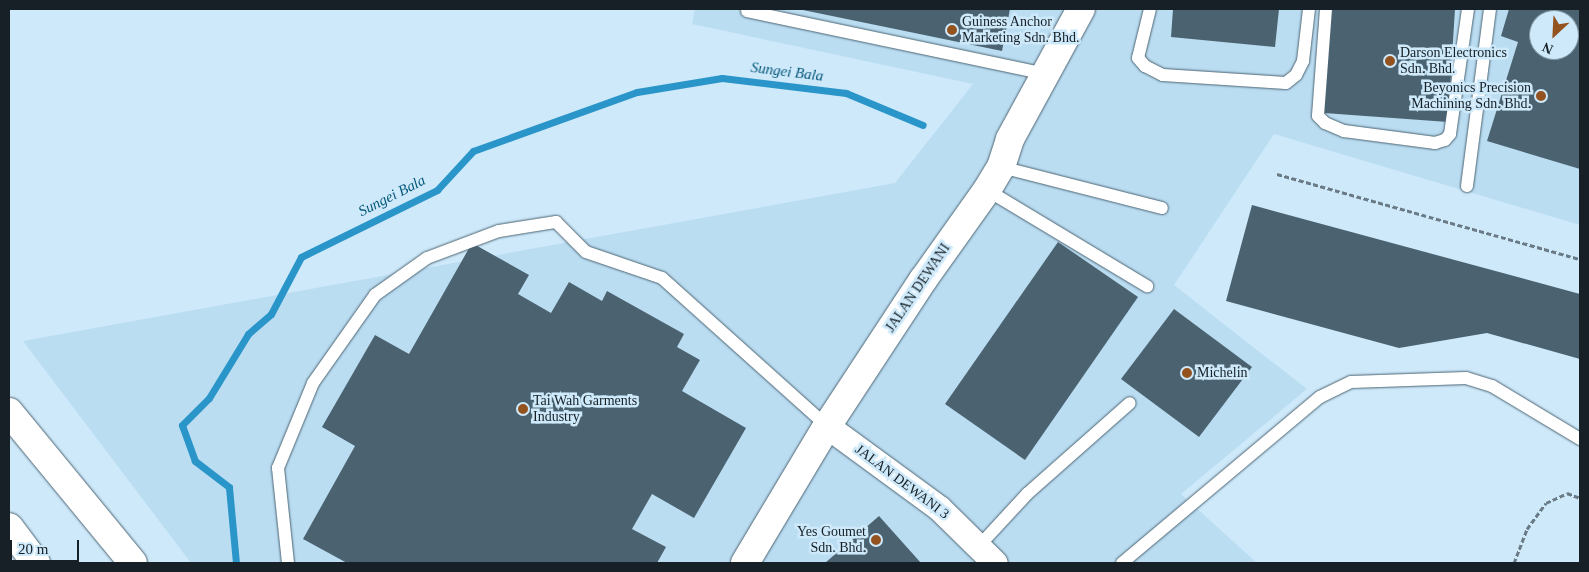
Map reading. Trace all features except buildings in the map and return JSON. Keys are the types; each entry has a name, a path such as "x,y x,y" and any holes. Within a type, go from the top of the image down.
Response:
{"main road":[{"name":"JALAN DEWANI","path":"745,563 827,426 922,280 987,190 1000,167 1010,139 1081,9"},
{"path":"9,412 133,563"},
{"path":"9,527 36,563"}],"street":[{"name":"JALAN DEWANI 3","path":"827,426 939,508 987,555"}],"lane":[{"path":"1150,9 1138,58 1145,66 1163,75 1286,83 1296,75 1303,61 1309,9"},
{"path":"1326,9 1318,116 1325,123 1344,131 1435,143 1445,140 1450,134 1468,9"},
{"path":"1467,186 1490,9"},
{"path":"747,11 1046,74"},
{"path":"1000,167 1162,208"},
{"path":"987,190 1147,286"},
{"path":"288,563 278,468 313,383 375,295 426,258 499,231 556,222 586,252 662,278 827,426"},
{"path":"1122,563 1320,396 1351,382 1466,378 1492,386 1580,439"},
{"path":"987,555 1027,494 1130,404"}],"path":[{"path":"1277,174 1580,259"},
{"path":"1514,563 1527,529 1546,503 1566,493 1580,498"}],"shaded area":[{"path":"695,9 1580,9 1580,225 1274,134 1174,285 1307,389 1181,494 1257,563 191,563 23,341 895,183 973,84 692,24"}],"waterway":[{"name":"Sungei Bala","path":"236,563 229,487 195,461 182,425 209,398 248,334 271,314 301,257 437,190 473,151 637,92 722,78 846,93 923,125"}],"place":[{"name":"Guiness Anchor Marketing Sdn. Bhd.","path":"952,30"},
{"name":"Darson Electronics Sdn. Bhd.","path":"1390,61"},
{"name":"Beyonics Precision Machining Sdn. Bhd.","path":"1541,96"},
{"name":"Michelin","path":"1187,373"},
{"name":"Tai Wah Garments Industry","path":"523,409"},
{"name":"Yes Goumet Sdn. Bhd.","path":"876,540"}]}
